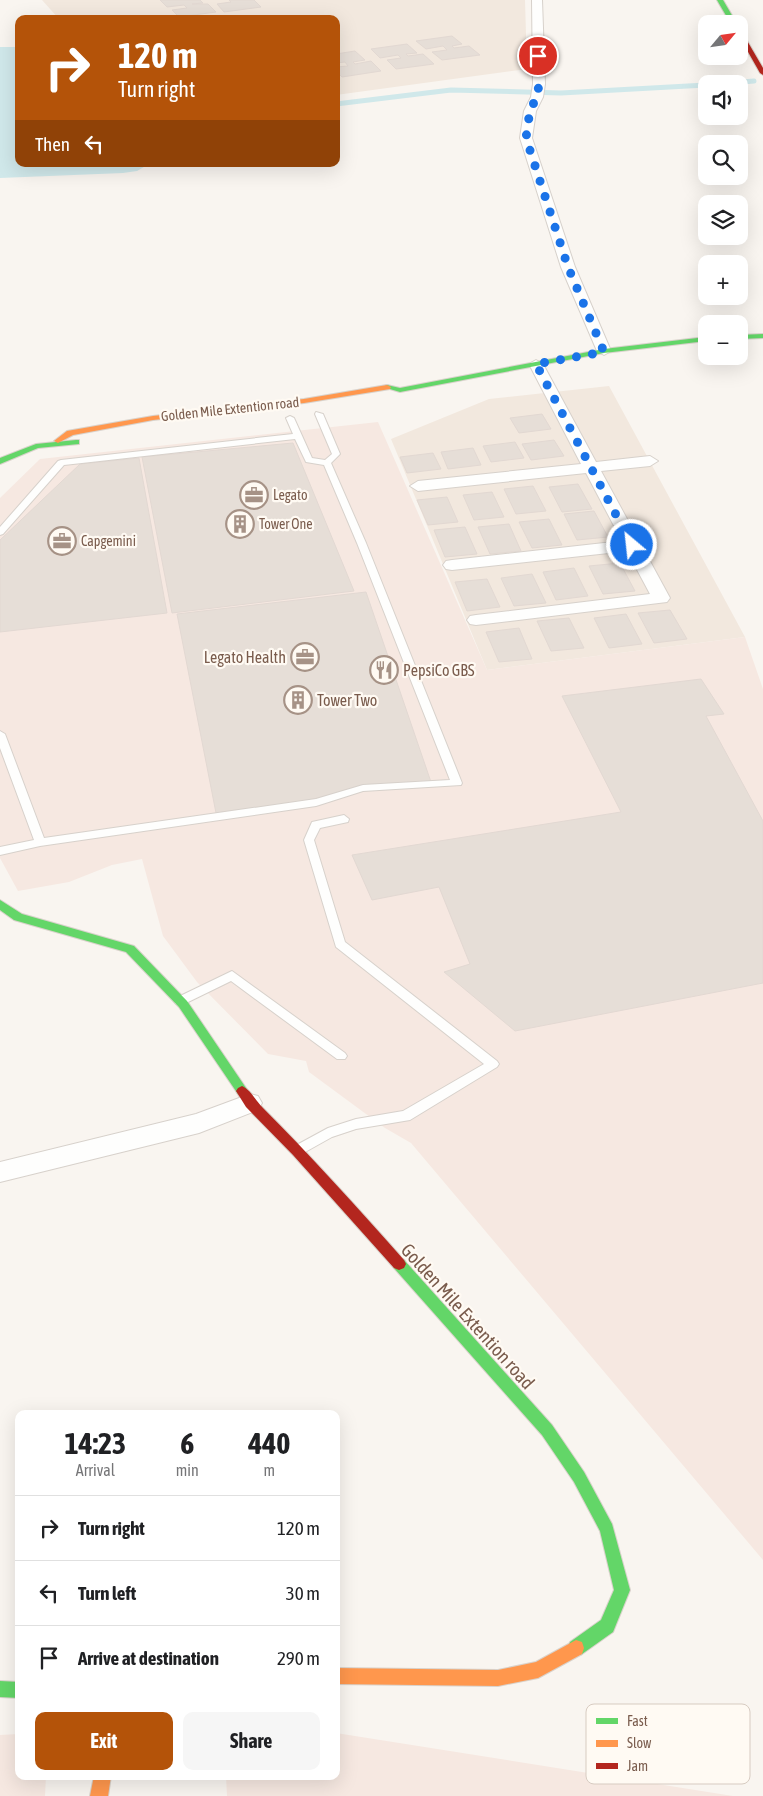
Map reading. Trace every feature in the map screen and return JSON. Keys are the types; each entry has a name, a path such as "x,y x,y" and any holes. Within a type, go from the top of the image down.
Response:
{"street":[{"path":"537,0 538,90 530,110 526,138 568,267 604,352"},
{"path":"720,0 729,15"},
{"path":"748,47 763,73"},
{"path":"748,337 763,336"},
{"name":"Golden Mile Extention road","path":"58,441 70,433 153,418 304,401 383,386 400,390 604,352 698,340"},
{"path":"476,620 661,598 536,364"},
{"name":"Golden Mile Extention road","path":"383,400 392,398 400,390"},
{"name":"Golden Mile Extention road","path":"0,461 27,447 58,441 76,442 122,436"},
{"path":"418,486 650,461"},
{"path":"452,565 632,545"},
{"name":"Golden Mile Extention road","path":"0,904 18,917 130,948 180,1001 250,1103 298,1151 547,1430 579,1477 607,1529 622,1590 607,1626 579,1646 538,1670 498,1678 340,1676"},
{"path":"0,1172 199,1123 250,1103"},
{"path":"0,1689 15,1690"},
{"path":"99,1796 102,1780"}],"lane":[{"path":"304,416 336,454 327,463 309,460 297,436 304,416"},
{"path":"0,532 61,463 297,436"},
{"path":"0,850 40,842 316,802 363,788 457,784 437,737 361,538 327,463"},
{"path":"0,734 40,842"},
{"path":"298,1151 328,1133 356,1124 406,1116 493,1064 340,944 309,840 316,826 344,819"},
{"path":"180,1001 232,975 341,1056"}],"shaded area":[{"path":"42,0 525,0 527,69 340,94 340,15 55,15"},
{"path":"609,386 745,637 487,670 391,439 489,399"},
{"path":"378,422 487,670 745,637 763,689 763,1560 411,1143 385,1128 309,1072 306,1061 268,1054 197,982 163,936 142,859 112,865 69,882 18,891 0,858 0,498 40,459"},
{"path":"15,1734 15,1780 46,1780 45,1796 0,1796 0,1735"},
{"path":"340,1734 586,1773 586,1784 657,1784 733,1796 227,1796 226,1780 340,1780"}],"water":[{"path":"0,47 15,47 15,167 144,167 137,171 123,173 0,178"}],"building":[{"path":"160,0 200,0 203,3 192,4 208,4 216,12 177,15 172,10 187,8 184,5 167,7"},
{"path":"229,0 254,0 261,7 224,12 217,4 231,2"},
{"path":"452,36 462,44 452,46 454,48 469,46 480,55 442,60 432,52 447,50 443,46 426,49 416,41"},
{"path":"407,44 417,53 406,54 408,56 423,54 434,64 396,69 387,60 401,58 398,55 380,58 371,49"},
{"path":"355,51 365,60 353,62 355,64 371,61 381,71 342,77 340,75 340,67 348,66 345,62 340,63 340,53"},
{"path":"542,414 551,429 519,433 510,418"},
{"path":"554,440 564,456 531,460 522,444"},
{"path":"515,442 524,458 491,462 483,446"},
{"name":"Tower One","path":"293,443 354,591 172,613 142,457"},
{"path":"473,448 481,465 448,469 441,452"},
{"path":"433,453 441,469 407,473 400,457"},
{"path":"139,458 167,613 0,632 0,540 80,464"},
{"path":"578,484 592,509 562,512 549,487"},
{"path":"533,486 546,511 516,514 504,489"},
{"path":"492,492 504,517 474,520 463,495"},
{"path":"447,497 458,522 428,525 417,500"},
{"path":"594,511 608,537 577,540 564,514"},
{"path":"549,519 562,545 532,548 519,522"},
{"path":"509,524 521,551 490,554 478,527"},
{"path":"465,527 477,554 445,557 434,530"},
{"path":"620,563 635,591 603,594 589,566"},
{"path":"574,568 588,596 556,600 543,572"},
{"path":"532,574 546,603 514,606 501,578"},
{"path":"487,579 500,607 467,611 455,582"},
{"name":"Tower Two","path":"366,592 432,785 363,788 314,801 216,813 177,614"},
{"path":"670,610 687,639 654,643 638,613"},
{"path":"626,614 642,644 609,648 594,618"},
{"path":"569,618 584,648 551,651 537,621"},
{"path":"519,628 532,659 499,662 486,632"},
{"path":"701,679 724,714 706,716 763,821 763,983 515,1031 444,972 470,964 439,887 372,900 352,855 621,812 562,696"}],"waterway":[{"path":"748,82 754,81"},
{"path":"340,104 451,90 561,93 698,85"}],"traffic: fast":[{"path":"720,0 729,15"},
{"path":"748,337 763,336"},
{"path":"387,387 400,390 604,351 698,340"},
{"path":"0,461 36,446 76,442"},
{"path":"0,904 18,917 130,949 183,1004 242,1091"},
{"path":"399,1264 547,1430 579,1477 607,1529 622,1590 607,1626 576,1648"},
{"path":"0,1689 15,1690"}],"traffic: slow":[{"path":"58,441 70,433 153,418 304,401 387,387"},
{"path":"340,1676 498,1678 538,1670 576,1648"},
{"path":"99,1796 102,1780"}],"traffic: jam":[{"path":"748,47 763,73"},
{"path":"242,1091 250,1103 298,1151 399,1264"}],"place":[{"name":"Legato","path":"254,495"},
{"name":"Tower One","path":"240,524"},
{"name":"Capgemini","path":"62,541"},
{"name":"Legato Health","path":"305,657"},
{"name":"PepsiCo GBS","path":"384,670"},
{"name":"Tower Two","path":"298,700"}],"route":[{"path":"538,56 539,84 537,97 530,110 526,138 568,267 604,352 536,364 632,545"}]}
